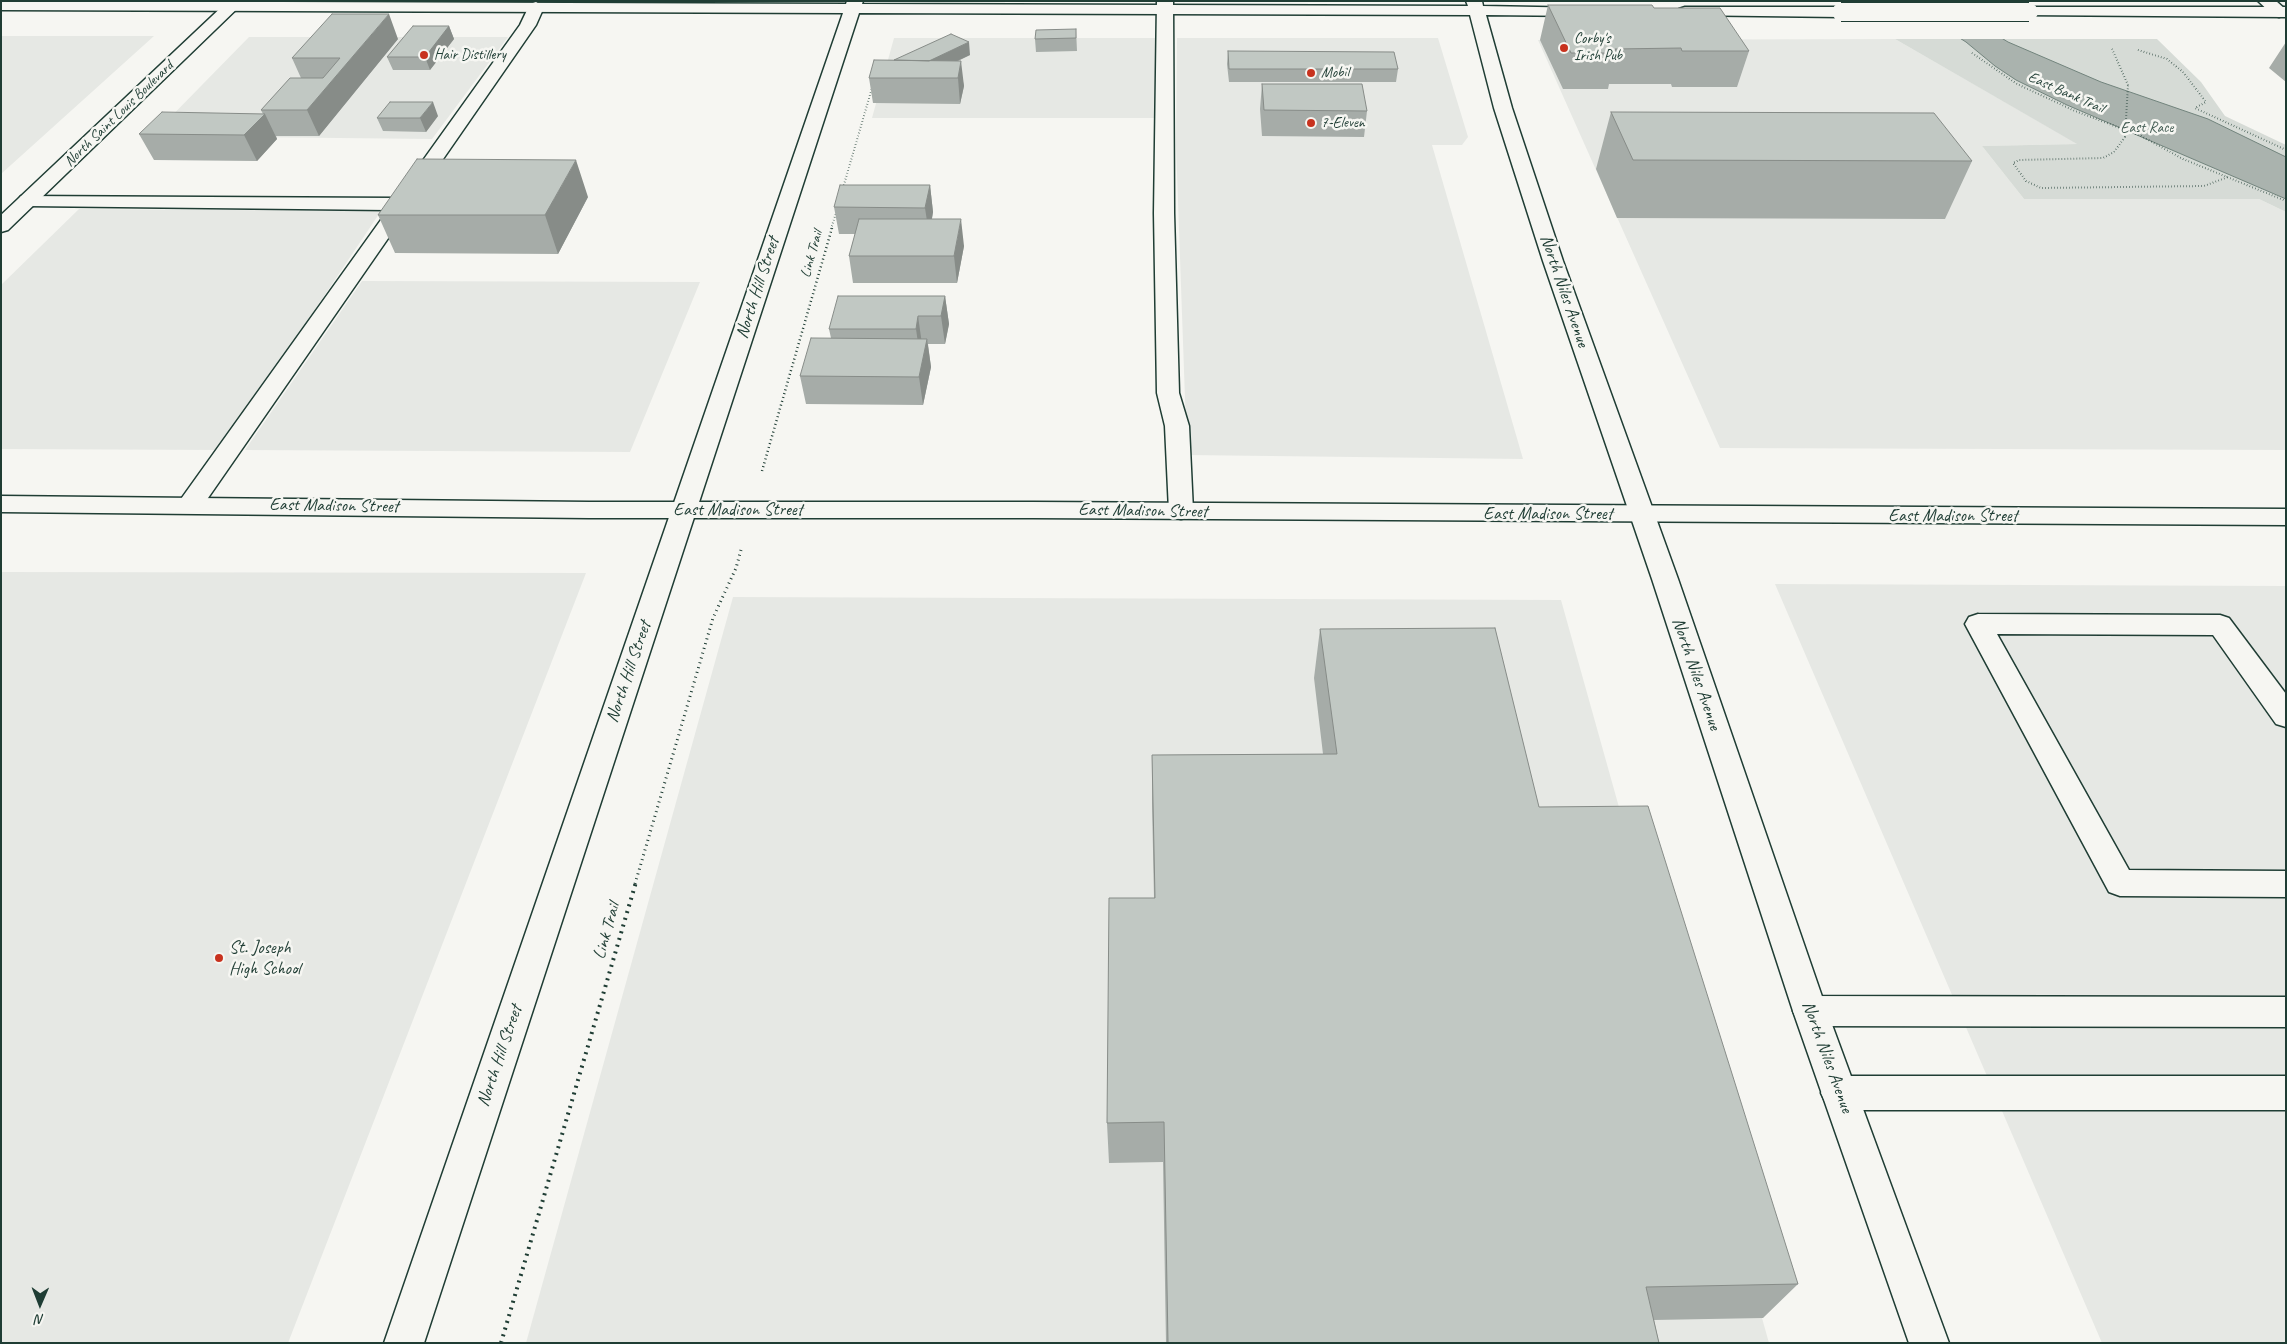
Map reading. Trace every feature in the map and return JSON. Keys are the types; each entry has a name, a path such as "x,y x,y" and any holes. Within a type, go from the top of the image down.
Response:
{"street":[{"path":"2266,1 2283,12"},
{"path":"1,5 234,4 536,7 854,4 1475,6 1598,11"},
{"name":"North Saint Louis Boulevard","path":"1,226 234,4"},
{"name":"North Hill Street","path":"404,1343 854,4"},
{"path":"1165,5 1164,212 1168,393 1177,426 1181,512"},
{"name":"North Niles Avenue","path":"1475,6 1503,108 1553,261 1642,515 1810,1011 1930,1343"},
{"path":"190,505 528,25 536,7"},
{"path":"1665,12 2283,12"},
{"path":"28,200 401,204"},
{"name":"East Madison Street","path":"1,504 684,510 2286,517"},
{"path":"2286,716 2220,624 1978,624 2120,883 2286,884"},
{"path":"1810,1011 2286,1012"},
{"path":"1839,1093 2286,1093"}],"path":[{"path":"2117,47 2110,46 2128,84 2125,138 2114,152 2103,158 2020,160 2013,163 2026,181 2041,188 2204,186 2228,177"},
{"path":"2132,50 2167,59 2183,72 2206,102 2195,108 2286,150"},
{"name":"East Bank Trail","path":"1970,51 1981,61 2017,84 2075,111 2141,136 2183,159 2286,201"},
{"path":"842,193 872,88"},
{"name":"Link Trail","path":"761,475 836,212"},
{"name":"Link Trail","path":"501,1343 713,618 736,568 744,540"}],"shaded area":[{"name":"East Race","path":"1901,1 1941,1 2008,42 2101,82 2208,119 2286,157 2286,199 2067,105 2016,80 1995,66 1966,42"},
{"path":"1,36 154,36 1,174"},
{"path":"249,37 508,37 432,139 152,136"},
{"path":"894,38 1155,38 1155,118 872,118"},
{"path":"1177,38 1438,38 1468,137 1462,145 1432,145 1523,459 1187,455 1176,145"},
{"path":"1895,39 2078,144 1982,146 2024,199 2259,199 2286,212 2286,450 1720,448 1538,40"},
{"path":"79,209 381,211 221,450 1,449 1,285"},
{"path":"362,281 700,282 630,452 245,450"},
{"name":"St. Joseph High School","path":"1,572 586,573 288,1343 1,1343"},
{"path":"1775,584 2286,586 2286,1343 2102,1343"},
{"path":"733,597 1561,600 1769,1343 526,1343"}],"green space":[{"name":"East Race","path":"1895,39 2157,39 2201,82 2225,116 2286,145 2286,212 2259,199 2024,199 1982,146 2077,144"}],"pier":[{"path":"1899,1 1946,1 2008,39 1956,39"}],"building":[{"path":"1548,5 1652,5 1654,8 1720,8 1749,51 1682,51 1681,48 1615,49 1617,53 1571,53"},
{"path":"332,14 389,14 307,110 261,110 290,78 323,78 340,58 292,58"},
{"path":"413,26 449,26 425,57 387,57"},
{"path":"1076,29 1076,38 1035,39 1036,30"},
{"path":"951,34 969,42 929,61 894,60"},
{"path":"1228,51 1394,52 1398,69 1229,69"},
{"path":"874,60 961,61 958,78 869,78"},
{"path":"1262,84 1362,84 1367,111 1264,110"},
{"path":"390,102 433,102 420,118 377,118"},
{"path":"162,112 265,114 244,135 139,134"},
{"path":"1611,112 1934,113 1972,161 1633,160"},
{"path":"417,159 576,160 545,215 378,215"},
{"path":"840,185 930,185 925,208 834,207"},
{"path":"859,219 961,219 954,256 849,256"},
{"path":"838,296 945,296 941,316 918,316 916,329 829,329"},
{"path":"811,338 927,339 919,377 800,376"},
{"path":"1495,628 1539,807 1648,806 1798,1284 1646,1287 1659,1343 1168,1343 1164,1122 1107,1123 1109,898 1155,898 1152,755 1337,754 1320,629"}],"place":[{"name":"Corby's Irish Pub","path":"1564,48"},
{"name":"Hair Distillery","path":"424,55"},
{"name":"Mobil","path":"1311,73"},
{"name":"7-Eleven","path":"1311,123"},
{"name":"St. Joseph High School","path":"219,958"}]}
